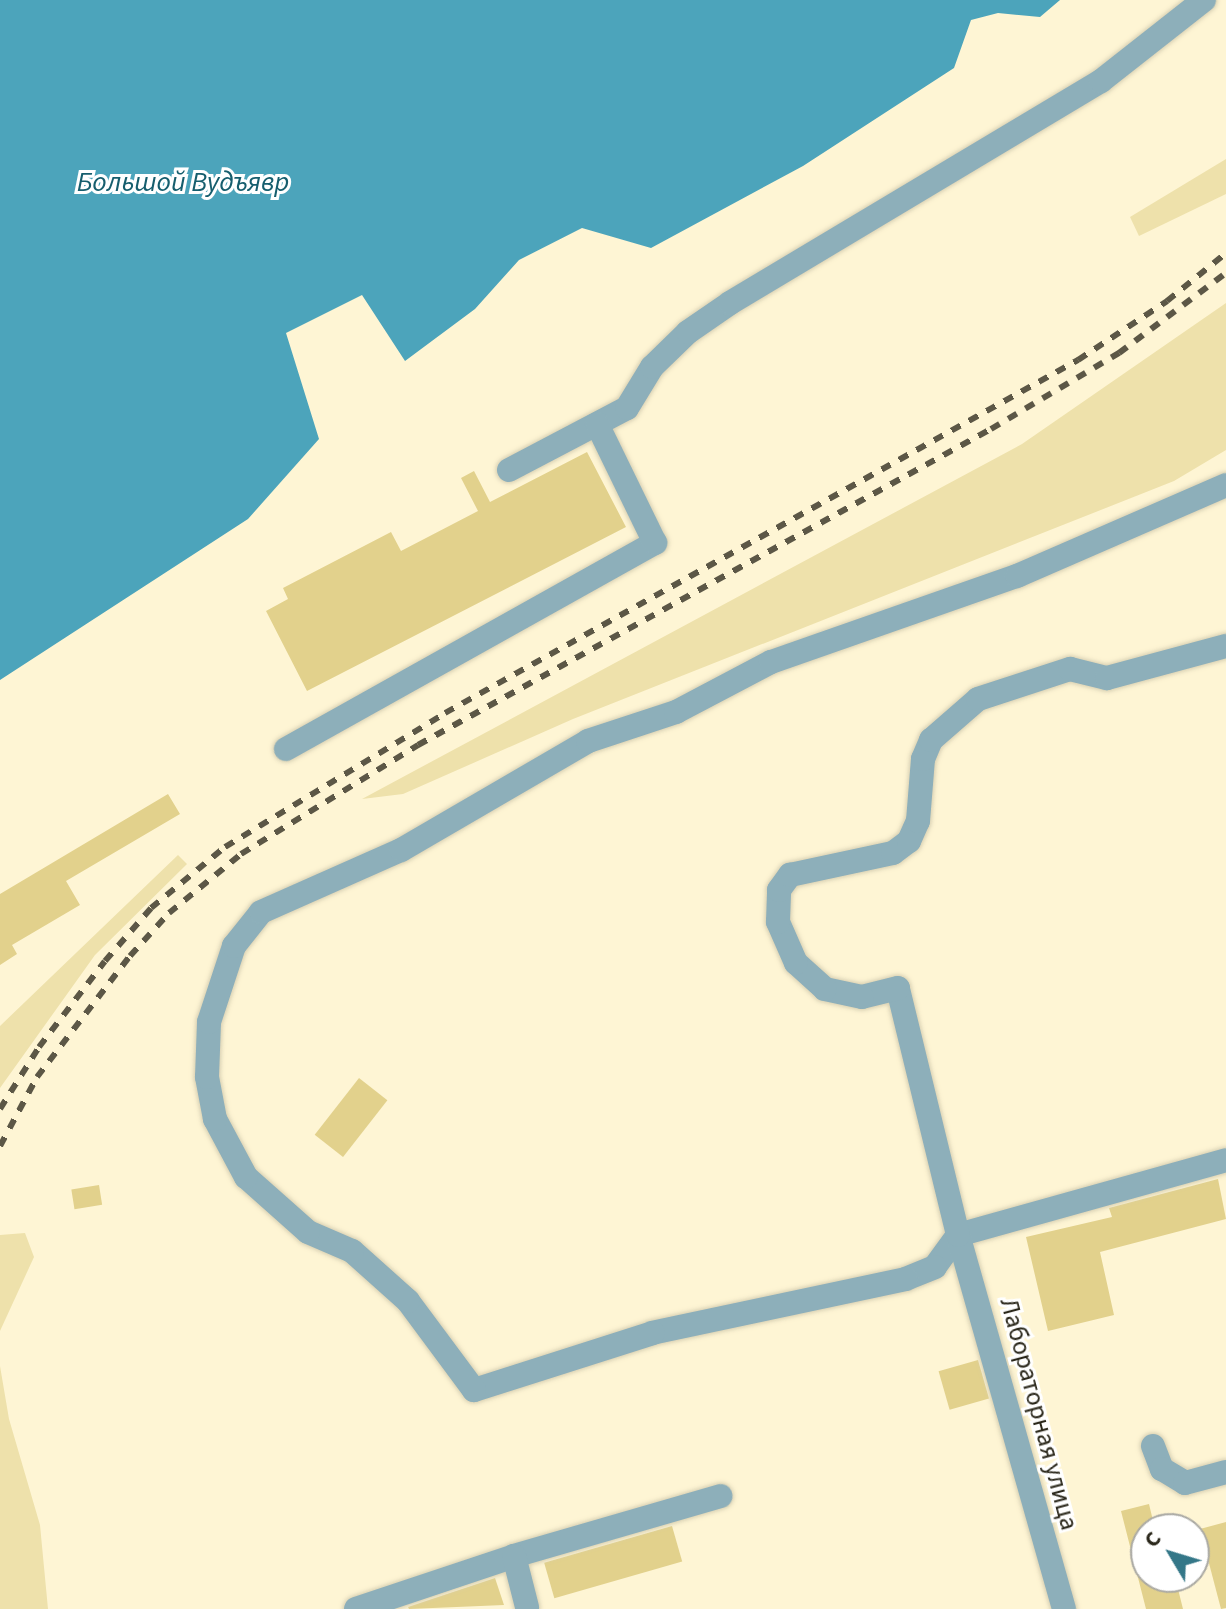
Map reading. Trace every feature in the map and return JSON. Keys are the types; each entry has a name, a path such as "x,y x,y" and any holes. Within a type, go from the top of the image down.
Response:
{"street":[{"path":"509,470 627,408 652,367 698,325 1101,81 1204,0"},
{"path":"286,749 655,543 597,424"},
{"path":"1226,485 1017,576 771,662 676,712 588,741 401,850 261,912 234,946 209,1022 207,1077 215,1119 246,1177 308,1232 352,1251 408,1301 474,1390 653,1333 906,1279 935,1267 958,1235 1226,1160"},
{"name":"Лабораторная улица","path":"1064,1609 958,1235 898,988 862,997 825,989 796,963 778,922 779,890 790,875 893,853 909,841 918,821 923,759 931,740 978,699 1070,669 1107,678 1226,646"},
{"path":"1153,1446 1162,1469 1185,1483 1226,1472"},
{"path":"356,1609 514,1556 720,1496"},
{"path":"514,1556 526,1608"}],"shaded area":[{"path":"1226,159 1226,194 1139,236 1130,217"},
{"path":"1226,303 1226,450 1174,481 573,719 403,794 362,799 1022,444"},
{"path":"178,855 187,864 95,955 0,1088 0,1026"},
{"path":"25,1233 34,1257 0,1331 0,1235"},
{"path":"0,1366 9,1419 40,1525 48,1609 0,1609"}],"water":[{"name":"Большой Вудъявр","path":"0,0 1060,0 1040,17 998,13 971,20 954,68 803,166 651,248 582,228 519,260 475,309 405,361 362,295 286,333 319,439 248,519 0,680"}],"building":[{"path":"587,452 626,527 307,691 266,611 288,599 283,588 391,532 401,551 478,511 461,478 474,471 490,502"},
{"path":"168,794 180,814 66,881 80,905 12,945 17,954 0,965 0,894"},
{"path":"359,1078 387,1100 343,1157 315,1135"},
{"path":"1218,1179 1226,1219 1100,1252 1114,1315 1048,1331 1026,1237 1112,1217 1109,1208"},
{"path":"99,1185 102,1205 74,1209 71,1189"},
{"path":"978,1360 989,1398 950,1410 939,1371"},
{"path":"1149,1504 1151,1513 1130,1513 1130,1546 1121,1511"},
{"path":"1226,1522 1226,1608 1221,1609 1210,1567 1210,1526"},
{"path":"672,1526 682,1562 554,1598 544,1563"},
{"path":"495,1578 504,1605 408,1607"},
{"path":"1142,1593 1179,1593 1183,1609 1146,1609"}],"railway":[{"path":"0,1109 39,1047 105,961 151,908 225,847 445,713 1078,360 1167,301 1226,253"},
{"path":"0,1146 37,1077 130,956 169,913 241,854 418,745 991,429 1119,353 1226,273"}]}
